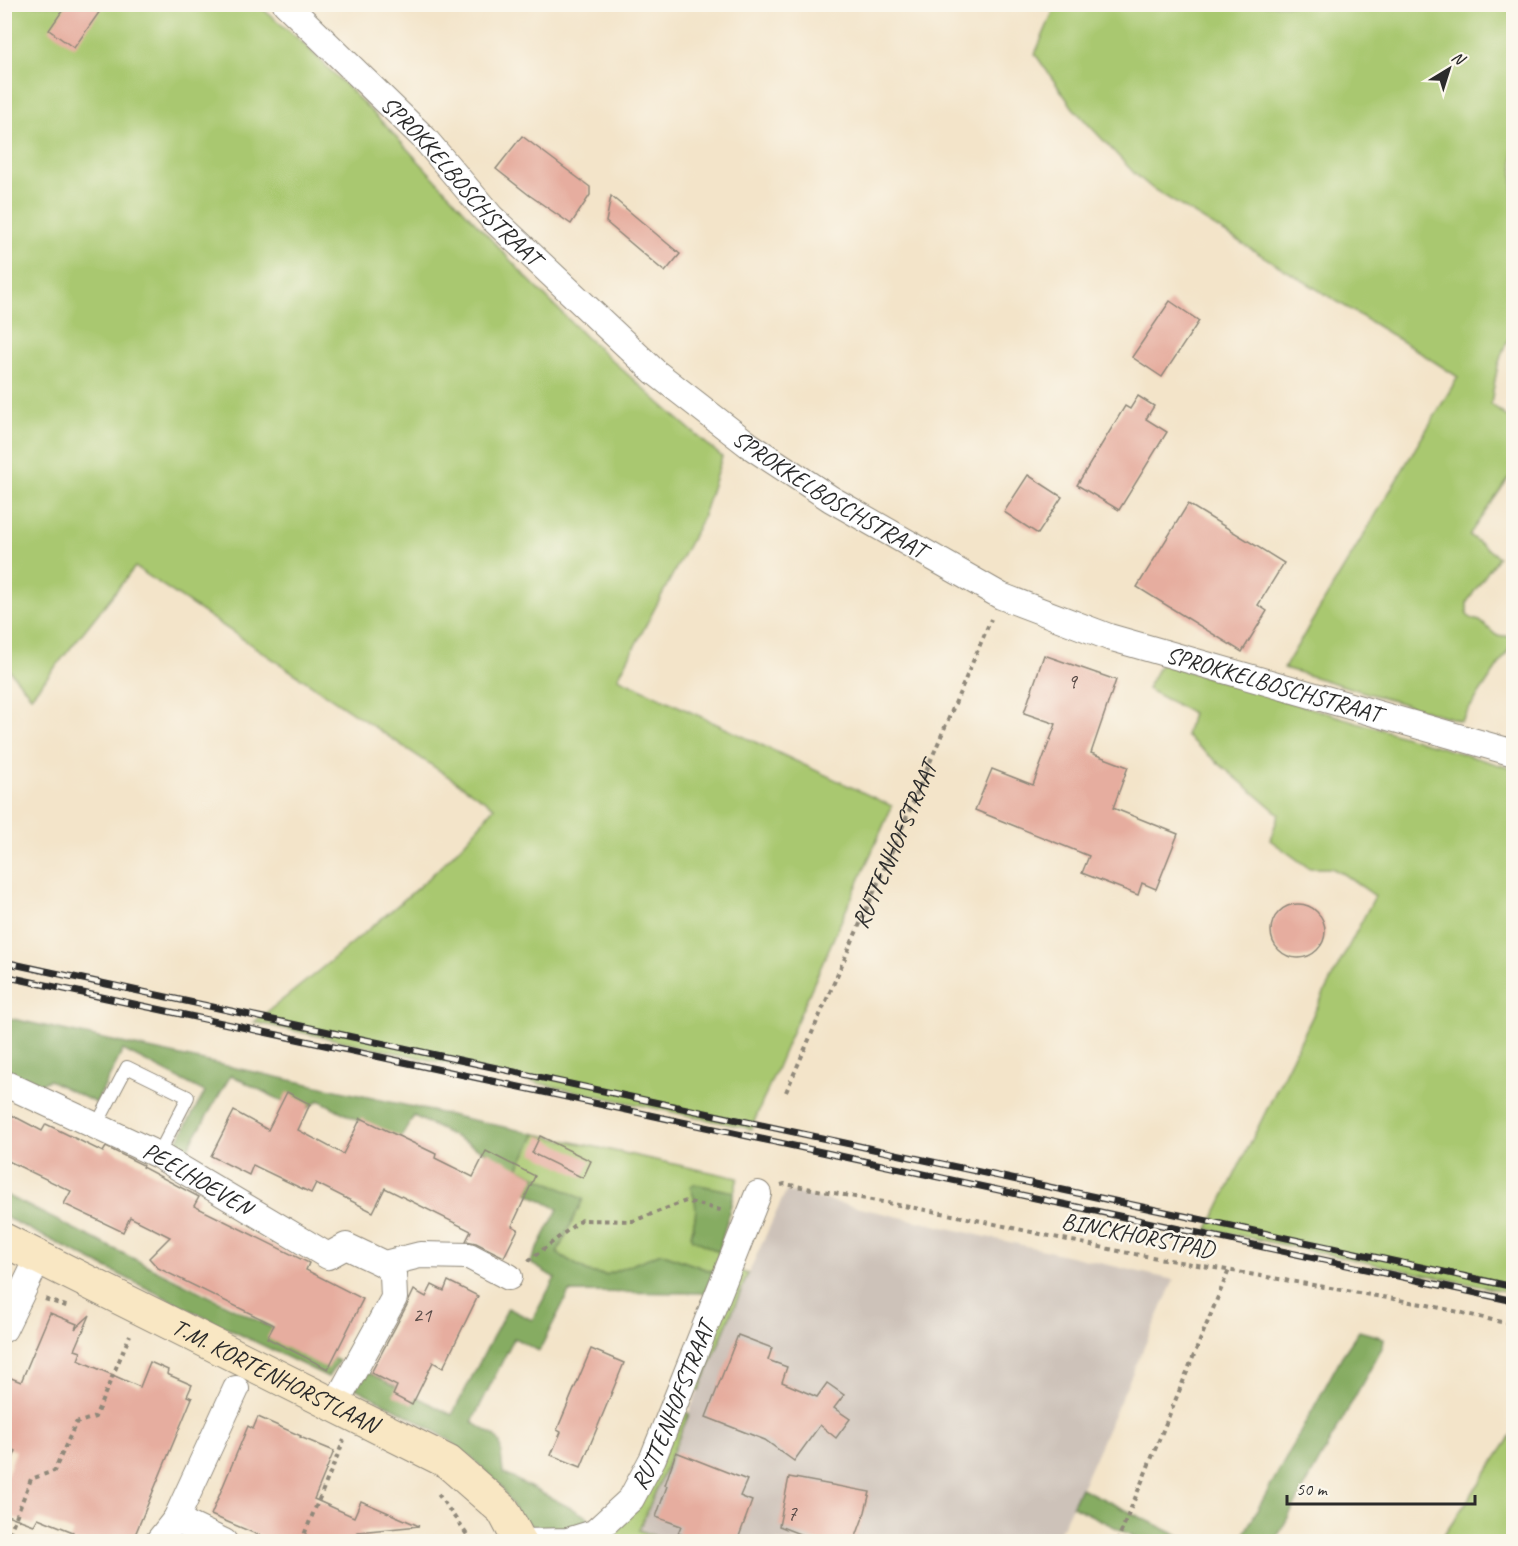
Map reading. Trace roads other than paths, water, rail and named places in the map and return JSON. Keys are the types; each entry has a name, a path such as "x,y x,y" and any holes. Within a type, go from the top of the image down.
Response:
{"street":[{"name":"SPROKKELBOSCHSTRAAT","path":"286,4 424,138 490,217 655,372 749,445 831,499 1001,596 1109,637 1514,753"},
{"name":"PEELHOEVEN","path":"4,1083 158,1155 328,1256 346,1246 384,1264"},
{"name":"RUTTENHOFSTRAAT","path":"510,1541 568,1541 594,1533 631,1499 653,1458 758,1194"},
{"name":"T.M. KORTENHORSTLAAN","path":"4,1240 448,1462 503,1510 510,1541"},
{"path":"335,1405 394,1298 393,1274 384,1264 420,1255 469,1256 509,1277"},
{"path":"4,1329 39,1257"},
{"path":"158,1542 176,1519 237,1389"},
{"path":"176,1519 224,1542"}],"lane":[{"path":"96,1126 127,1067 188,1096 158,1155"}],"railway":[{"path":"4,962 1514,1287"},
{"path":"4,976 1514,1301"}]}
